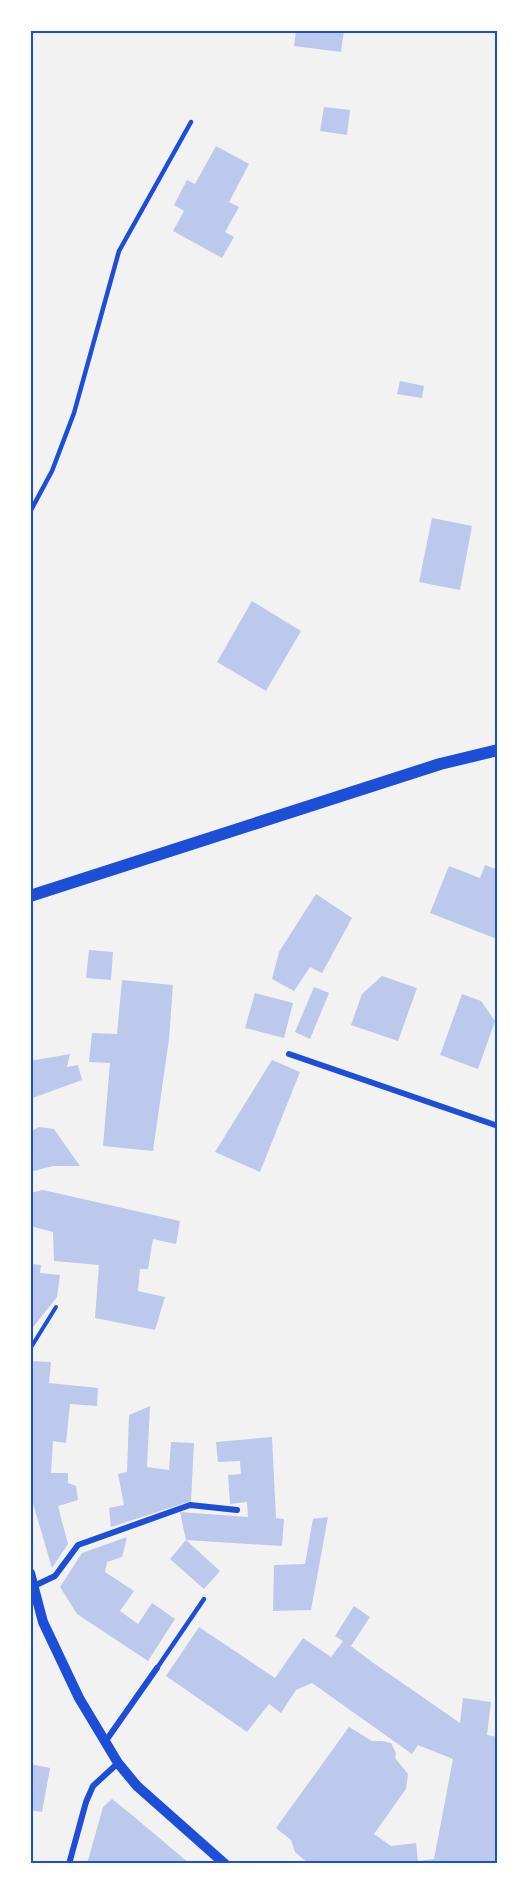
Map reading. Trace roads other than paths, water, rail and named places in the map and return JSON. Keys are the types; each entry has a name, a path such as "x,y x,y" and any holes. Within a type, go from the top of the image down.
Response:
{"main road":[{"path":"30,896 440,764 498,750"}],"street":[{"path":"289,1054 498,1126"},
{"path":"34,1586 55,1576 78,1545 190,1505 237,1510"},
{"path":"30,1573 43,1622 79,1698 118,1763 137,1786 225,1864"},
{"path":"105,1743 157,1668"},
{"path":"69,1864 86,1802 93,1786 118,1763"}],"lane":[{"path":"30,512 52,471 74,412 119,251 191,123"},
{"path":"157,1668 204,1599"}]}
